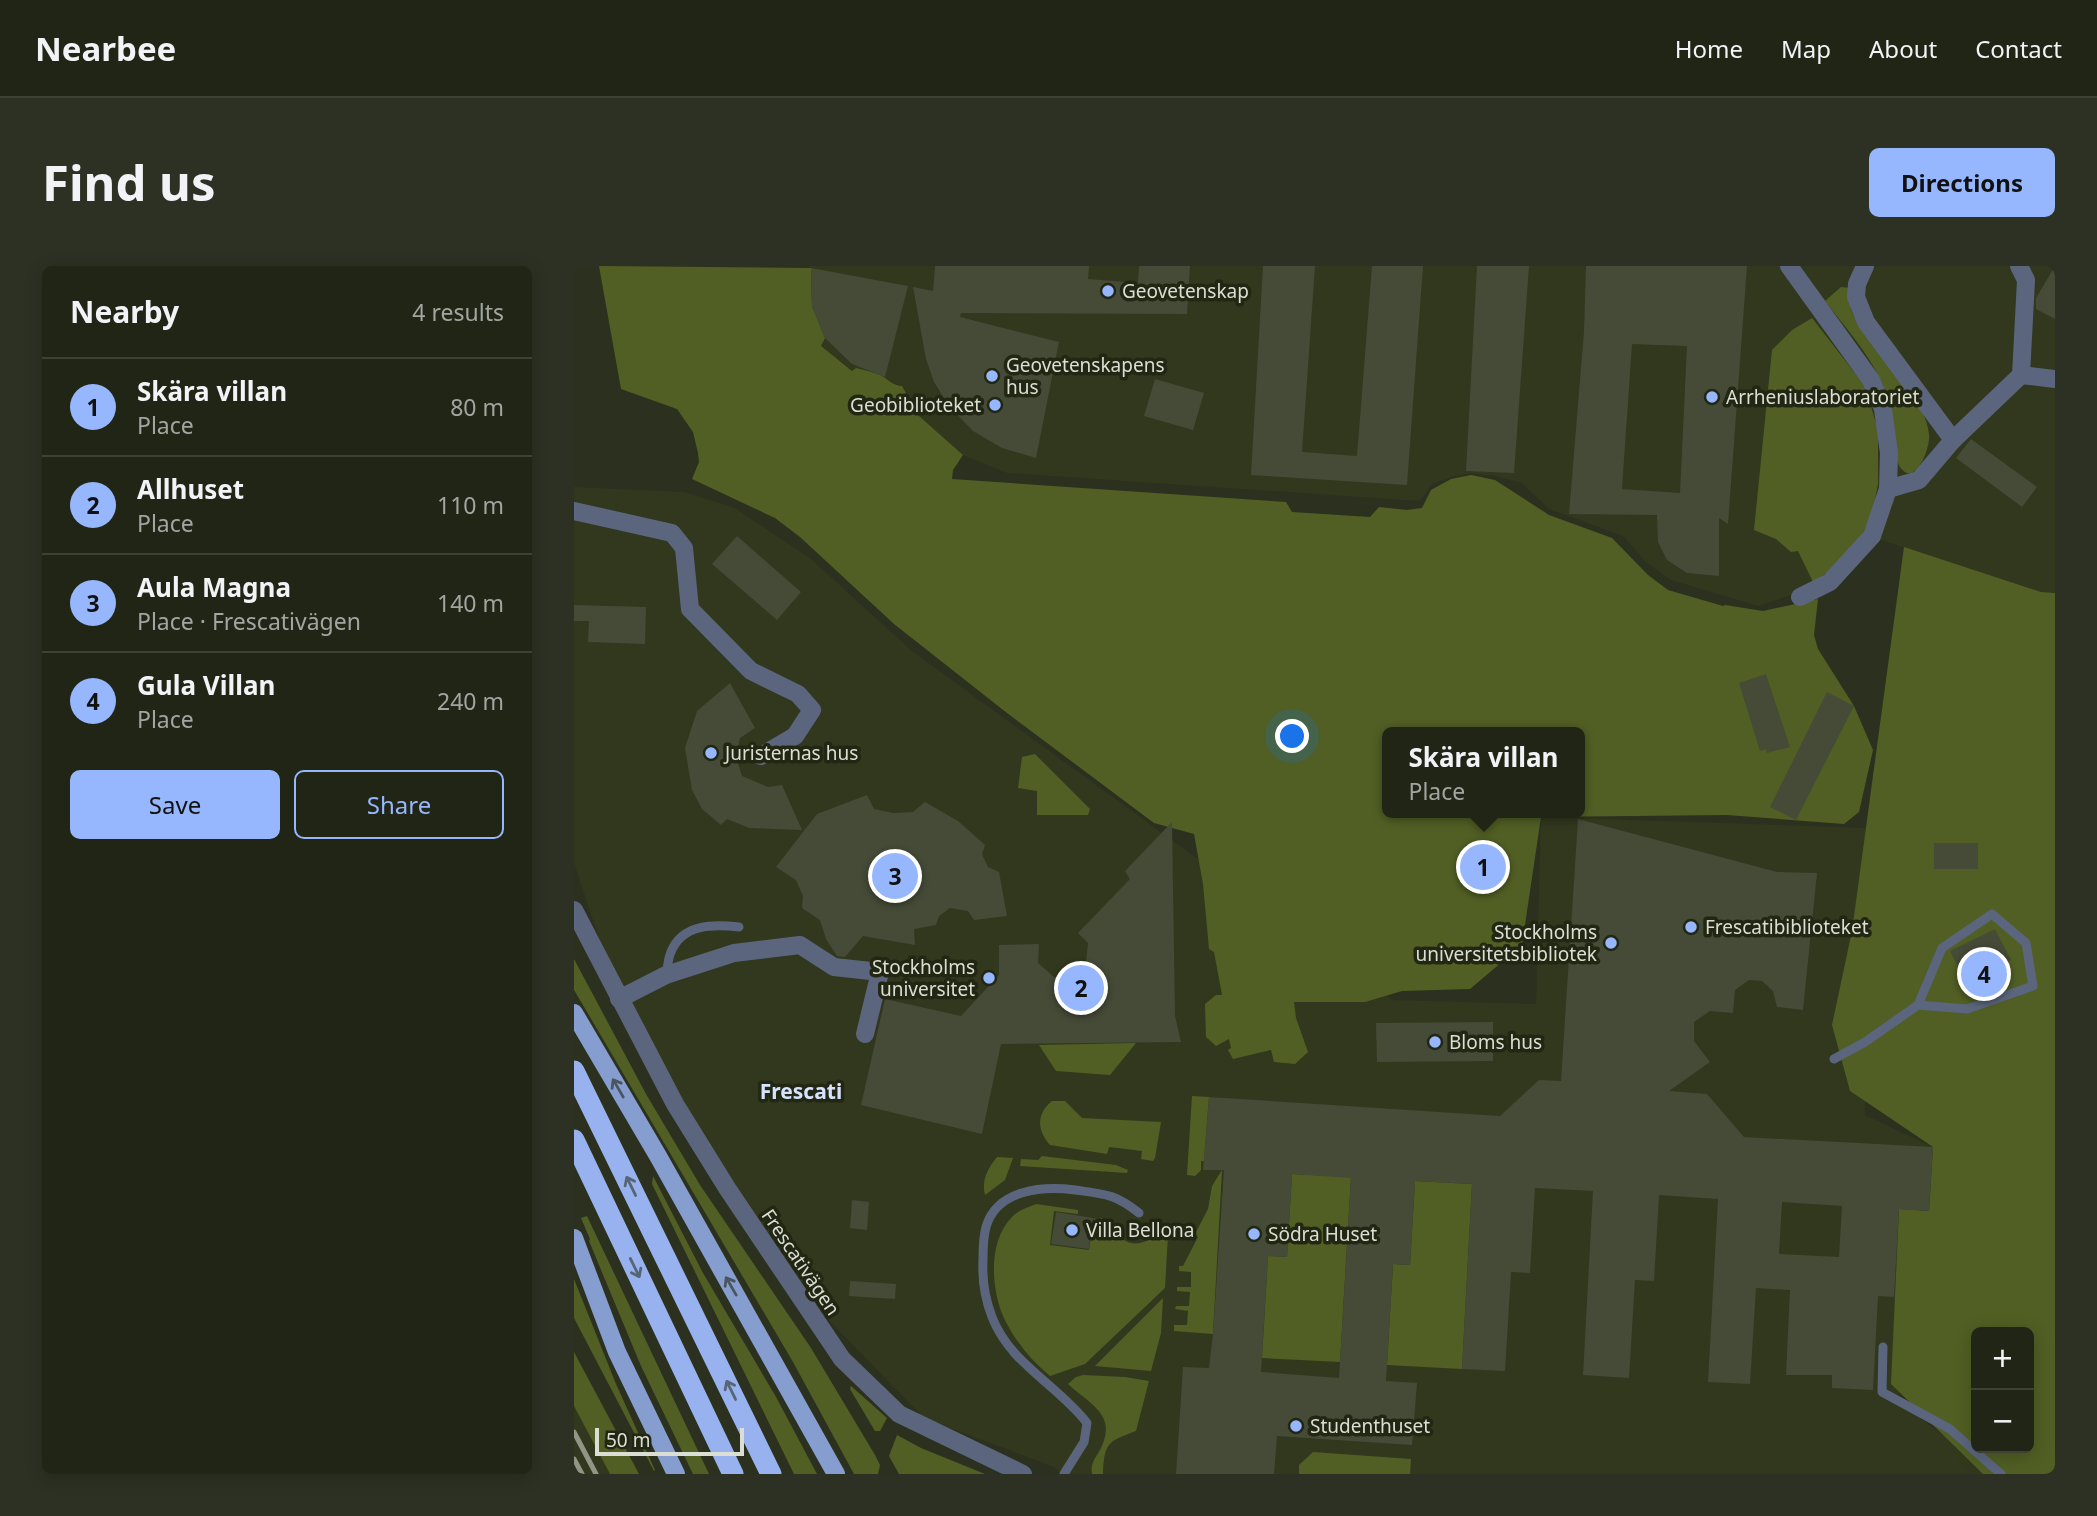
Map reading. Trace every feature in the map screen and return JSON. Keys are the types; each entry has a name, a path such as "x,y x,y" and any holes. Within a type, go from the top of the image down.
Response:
{"highway":[{"path":"574,1071 771,1474"},
{"path":"574,1140 733,1474"}],"main road":[{"path":"574,1013 658,1156 835,1474"},
{"path":"574,1238 617,1352 676,1474"}],"street":[{"path":"1789,266 1871,380 1883,409 1889,453 1888,489 1872,537 1830,582 1800,597"},
{"path":"1865,266 1857,284 1856,297 1866,322 1954,440"},
{"path":"1888,489 1919,480 1954,440 2021,375 2025,280 2019,266"},
{"path":"2021,375 2055,379"},
{"path":"574,511 672,533 684,548 690,609 751,671 797,694 812,710 795,736 761,756"},
{"name":"Frescativägen","path":"574,910 675,1104 720,1178 842,1359 899,1415 1023,1474"},
{"path":"619,999 666,975 734,953 800,945 834,967 880,972 865,1034"}],"lane":[{"path":"1834,1059 1865,1042 1918,1005 1942,948 1992,914 2026,943 2033,986 1967,1009 1918,1005"},
{"path":"666,975 671,951 684,934 707,925 739,927"},
{"path":"1064,1474 1084,1442 1087,1423 1018,1357 992,1317 985,1292 983,1266 986,1227 999,1206 1018,1194 1038,1188 1107,1194 1122,1200 1139,1213"},
{"path":"1883,1347 1882,1392 1950,1429 2001,1474"}],"shaded area":[{"path":"807,266 2055,266 2055,593 2041,592 1872,537 1830,582 1758,606 1671,580 1646,562 1623,536 1549,509 1522,483 1471,473 1432,484 1420,501 1007,473 963,455 919,416 901,386 861,369 853,371 820,346 825,338 812,306 811,268"},
{"name":"Stockholms universitet","path":"574,487 684,492 735,508 811,559 912,651 1276,916 1356,969 1392,1000 1536,1004 1541,818 1866,828 1865,1115 1933,1147 1898,1402 1997,1474 1062,1474 1054,1467 924,1418 783,1273 619,999 574,863"},
{"path":"574,1406 597,1449 610,1474 574,1474"}],"green space":[{"path":"599,266 811,268 812,306 825,338 821,346 852,371 856,368 871,372 902,386 919,416 963,455 953,470 952,479 1286,502 1292,512 1370,517 1379,507 1407,510 1422,508 1431,490 1451,479 1471,475 1495,480 1549,515 1612,538 1648,575 1668,590 1723,606 1763,611 1818,599 1814,635 1818,649 1854,706 1873,750 1859,812 1844,824 1727,815 1585,817 1585,727 1382,727 1382,818 1541,818 1522,945 1470,989 1402,991 1365,1002 1294,1002 1296,1018 1308,1052 1295,1064 1274,1062 1271,1050 1233,1059 1228,1050 1231,1048 1229,1039 1216,1046 1206,1037 1205,1004 1216,995 1222,995 1214,952 1209,949 1203,884 1194,834 1154,823 1007,713 894,624 800,537 775,518 692,479 699,462 698,453 693,432 677,409 621,389"},
{"path":"1841,287 1850,288 1850,304 1854,317 1914,395 1926,421 1929,440 1925,456 1911,473 1900,467 1898,462 1890,406 1877,372 1825,301"},
{"path":"1812,318 1865,386 1878,430 1878,484 1873,510 1862,536 1831,570 1813,582 1798,551 1791,552 1776,539 1754,530 1772,350 1792,330"},
{"path":"1904,547 2041,592 2055,593 2055,1474 1983,1474 1891,1384 1899,1209 1929,1211 1933,1147 1850,1091 1832,1025 1852,931"},
{"path":"1035,754 1090,809 1088,815 1037,815 1037,791 1018,788 1022,757"},
{"path":"574,959 646,1094 700,1185 811,1348 875,1455 880,1465 878,1474 854,1474 793,1362 574,990"},
{"path":"1136,1043 1110,1075 1056,1071 1039,1045"},
{"path":"1192,1096 1209,1097 1204,1161 1201,1161 1201,1170 1195,1176 1187,1175"},
{"path":"1052,1101 1065,1101 1082,1118 1161,1122 1155,1158 1153,1161 1141,1159 1142,1151 1109,1147 1107,1154 1050,1145 1040,1122 1043,1111"},
{"path":"1042,1156 1116,1165 1128,1170 1127,1173 1020,1166 1021,1159 1038,1160"},
{"path":"997,1157 1013,1158 1005,1180 985,1195 986,1175"},
{"path":"1222,1170 1213,1334 1174,1331 1174,1325 1187,1325 1188,1311 1175,1309 1176,1306 1189,1306 1190,1292 1177,1291 1177,1287 1191,1287 1191,1272 1179,1271 1179,1266 1183,1266 1198,1237 1195,1234 1208,1209 1212,1186"},
{"path":"1292,1174 1351,1177 1340,1362 1262,1358 1268,1256 1287,1257"},
{"path":"653,1176 703,1273 776,1397 817,1474 794,1474 652,1184"},
{"path":"1415,1181 1472,1184 1462,1369 1387,1365 1393,1264 1410,1265"},
{"path":"1036,1204 1078,1210 1078,1214 1054,1211 1050,1245 1089,1250 1094,1218 1100,1222 1101,1217 1114,1232 1128,1242 1143,1242 1161,1230 1168,1235 1165,1288 1085,1364 1050,1376 1024,1349 1007,1325 999,1304 994,1278 995,1251 1004,1227 1017,1213"},
{"path":"587,1216 709,1474 693,1474 641,1366 589,1241 581,1218"},
{"path":"574,1279 616,1384 654,1471 574,1318"},
{"path":"1163,1298 1161,1333 1151,1371 1095,1366"},
{"path":"574,1352 639,1474 610,1474 574,1406"},
{"path":"1083,1375 1149,1381 1136,1431 1110,1444 1105,1455 1103,1474 1092,1474 1092,1470 1105,1436 1103,1418 1092,1404 1068,1384"},
{"path":"851,1386 887,1418 880,1431 875,1431 850,1389"},
{"path":"897,1435 921,1448 985,1474 899,1474 889,1456"},
{"path":"1313,1452 1411,1459 1410,1474 1299,1474 1299,1465"}],"building":[{"path":"935,266 1089,266 1088,279 1138,283 1139,266 1190,266 1187,314 961,313 960,317 1059,342 1036,458 1002,448 973,431 949,406 934,382 926,359 913,287 933,291"},
{"path":"1263,266 1315,266 1302,452 1357,456 1372,266 1423,266 1407,485 1251,475"},
{"path":"1477,266 1529,266 1514,473 1466,471"},
{"path":"1586,266 1747,266 1728,524 1719,518 1719,576 1687,573 1667,560 1658,542 1657,515 1569,514 1584,332","holes":["1632,344 1687,346 1680,493 1622,489"]},
{"path":"2055,266 2055,319 2036,309 2036,298"},
{"path":"811,268 908,286 885,377 852,364 825,338 812,306"},
{"path":"1155,379 1204,393 1193,430 1144,416"},
{"path":"1971,439 2037,487 2022,507 1956,458"},
{"path":"737,536 801,592 777,620 712,564"},
{"path":"574,605 646,607 645,644 588,642 589,621 574,621"},
{"path":"1766,674 1790,747 1767,753 1766,749 1760,751 1739,683"},
{"name":"Juristernas hus","path":"730,683 755,728 740,738 736,757 742,776 768,787 782,785 802,830 749,828 727,819 721,825 702,809 692,790 685,748 697,711"},
{"path":"1827,692 1854,706 1796,820 1770,807"},
{"path":"867,795 874,809 893,813 913,812 925,802 958,821 985,845 982,854 988,867 999,872 1007,916 974,920 968,911 950,908 939,916 936,925 914,929 915,945 863,936 845,957 837,956 826,939 820,920 802,908 803,896 796,880 776,867 817,814"},
{"path":"1578,819 1777,872 1817,873 1803,1010 1777,1007 1773,991 1762,981 1749,980 1735,990 1733,1013 1710,1011 1694,1022 1694,1041 1710,1062 1669,1091 1707,1094 1744,1137 1933,1147 1929,1211 1899,1209 1894,1297 1878,1296 1873,1390 1832,1388 1832,1375 1786,1375 1790,1290 1756,1288 1750,1384 1708,1382 1718,1199 1659,1195 1654,1281 1635,1280 1629,1378 1583,1375 1593,1191 1535,1188 1530,1273 1511,1272 1505,1371 1462,1369 1472,1184 1415,1181 1410,1265 1393,1264 1386,1381 1417,1383 1412,1445 1277,1436 1274,1474 1176,1474 1183,1367 1209,1368 1213,1334 1224,1170 1203,1170 1209,1097 1500,1116 1539,1080 1561,1081","holes":["1292,1174 1351,1178 1339,1378 1261,1372 1268,1256 1287,1257","1782,1202 1842,1206 1839,1257 1779,1254"]},
{"path":"1172,822 1175,1016 1181,1042 1001,1044 982,1134 861,1105 885,999 961,1016 999,975 999,945 1039,944 1038,963 1054,977 1073,976 1086,962 1088,943 1078,933 1130,879 1125,871"},
{"path":"1934,843 1978,843 1978,869 1934,869"},
{"path":"1500,844 1500,890 1466,890 1465,845"},
{"path":"1995,929 2011,960 2001,964 2011,984 1974,999 1950,951"},
{"name":"Bloms hus","path":"1493,1022 1493,1061 1377,1062 1376,1023"},
{"path":"852,1200 869,1202 867,1230 850,1228"},
{"name":"Villa Bellona","path":"1056,1212 1093,1218 1089,1249 1051,1244"},
{"path":"850,1281 896,1284 895,1299 849,1296"}],"railway":[{"path":"574,1432 596,1474"},
{"path":"574,1459 582,1474"}],"place":[{"name":"Geovetenskap","path":"1108,291"},
{"name":"Geovetenskapens hus","path":"992,376"},
{"name":"Arrheniuslaboratoriet","path":"1712,397"},
{"name":"Geobiblioteket","path":"995,405"},
{"name":"Juristernas hus","path":"711,753"},
{"name":"Skära villan","path":"1483,867"},
{"name":"Aula Magna","path":"895,876"},
{"name":"Frescatibiblioteket","path":"1691,927"},
{"name":"Stockholms universitetsbibliotek","path":"1611,943"},
{"name":"Gula Villan","path":"1984,974"},
{"name":"Stockholms universitet","path":"989,978"},
{"name":"Allhuset","path":"1081,988"},
{"name":"Bloms hus","path":"1435,1042"},
{"name":"Villa Bellona","path":"1072,1230"},
{"name":"Södra Huset","path":"1254,1234"},
{"name":"Studenthuset","path":"1296,1426"}],"district":[{"name":"Frescati","path":"801,1092"}]}
